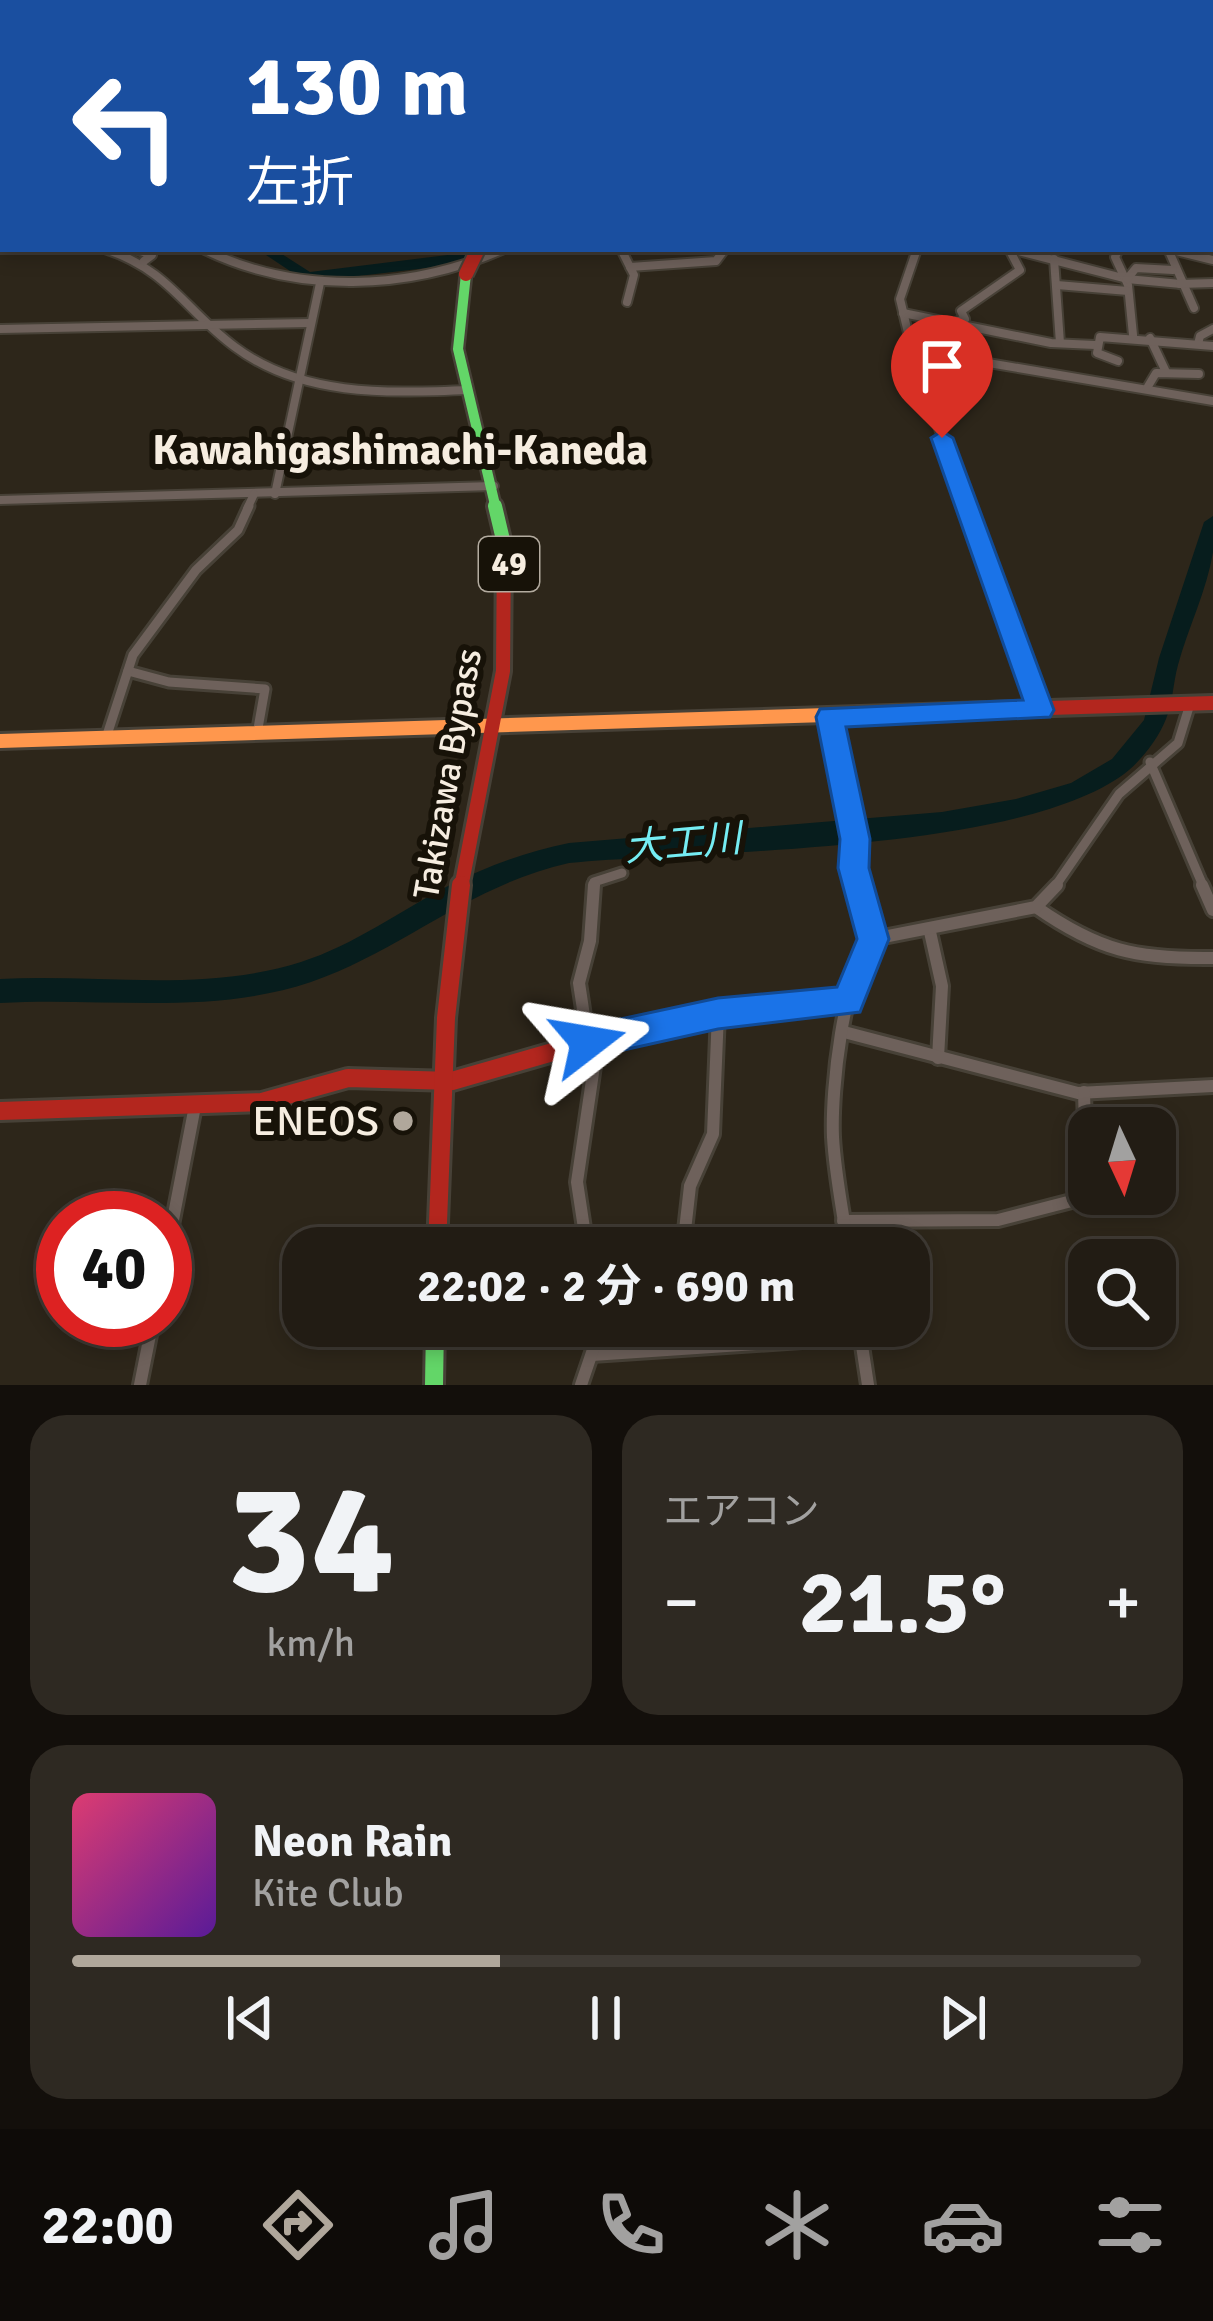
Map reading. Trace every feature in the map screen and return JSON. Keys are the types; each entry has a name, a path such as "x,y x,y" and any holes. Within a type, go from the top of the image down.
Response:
{"main road":[{"name":"Takizawa Bypass","path":"437,1227 440,1080 455,933 493,728 510,593 506,533 466,389 456,320 466,274 477,252"},
{"path":"0,741 1213,703"},
{"path":"0,1111 195,1106 287,1097 348,1078 440,1080 516,1066 593,1041 718,1013 848,1001"},
{"path":"434,1385 435,1347"}],"street":[{"path":"114,252 144,262 189,295 213,325 264,367 299,380 390,393 466,389"},
{"path":"144,252 152,255 144,262"},
{"path":"209,252 253,273 320,284 453,268 495,252"},
{"path":"623,252 634,280 628,302"},
{"path":"631,267 716,261 723,252"},
{"path":"915,252 900,299 915,362 1040,710"},
{"path":"948,322 963,320 961,311 1020,270 1011,252"},
{"path":"1022,252 1127,279 1213,284"},
{"path":"1117,252 1127,279 1133,335"},
{"path":"1169,252 1194,308"},
{"path":"1180,252 1213,260"},
{"path":"1054,260 1060,343"},
{"path":"1127,279 1136,268 1173,270"},
{"path":"275,494 320,284"},
{"path":"1057,284 1128,291"},
{"path":"903,313 1060,343 1095,345"},
{"path":"948,322 943,346 947,356 1213,400"},
{"path":"0,329 311,323"},
{"path":"1198,344 1213,329"},
{"path":"1118,361 1097,353 1095,345 1102,335 1213,346"},
{"path":"1150,338 1166,372"},
{"path":"1147,388 1152,376 1166,372 1199,374"},
{"path":"0,500 494,486"},
{"path":"106,738 139,646 196,570 241,526 254,494"},
{"path":"128,671 169,682 265,688 257,734"},
{"path":"873,939 930,932 1036,907 1072,868 1119,794 1178,743 1190,704"},
{"path":"830,717 855,839 858,888 873,939 848,1001 833,1135 844,1227"},
{"path":"1150,763 1213,910"},
{"path":"584,1227 577,1182 593,1041 579,982 590,940 594,882 622,873"},
{"path":"1036,907 1079,938 1115,954 1213,958"},
{"path":"930,932 942,986 938,1058"},
{"path":"685,1227 690,1186 712,1134 718,1013"},
{"path":"844,1032 1084,1092 1213,1086"},
{"path":"843,1220 969,1223 1028,1218 1087,1197 1084,1092"},
{"path":"179,1191 195,1106"},
{"path":"140,1385 148,1347"},
{"path":"581,1385 594,1347"},
{"path":"592,1355 693,1347"},
{"path":"862,1347 868,1385"}],"waterway":[{"path":"269,252 307,276 461,260 481,252"},
{"name":"大工川","path":"0,991 205,991 272,982 349,954 457,894 530,862 569,853 942,822 1078,790 1120,765 1154,722 1169,658 1213,522"}],"traffic: fast":[{"path":"466,274 458,349 504,544"},
{"path":"434,1385 435,1347"}],"traffic: slow":[{"path":"0,741 859,714"},
{"path":"698,1017 848,1001"}],"traffic: jam":[{"path":"466,274 477,252"},
{"path":"438,1227 450,972 462,880 503,671 508,587 504,544"},
{"path":"859,714 1213,703"},
{"path":"0,1111 262,1102 348,1078 452,1081 612,1035 698,1017"}],"place":[{"name":"ENEOS","path":"403,1121"}],"district":[{"name":"Kawahigashimachi-Kaneda","path":"400,450"}],"route":[{"path":"588,1042 718,1013 848,1001 873,939 854,868 855,839 830,717 1040,710 942,438"}]}
